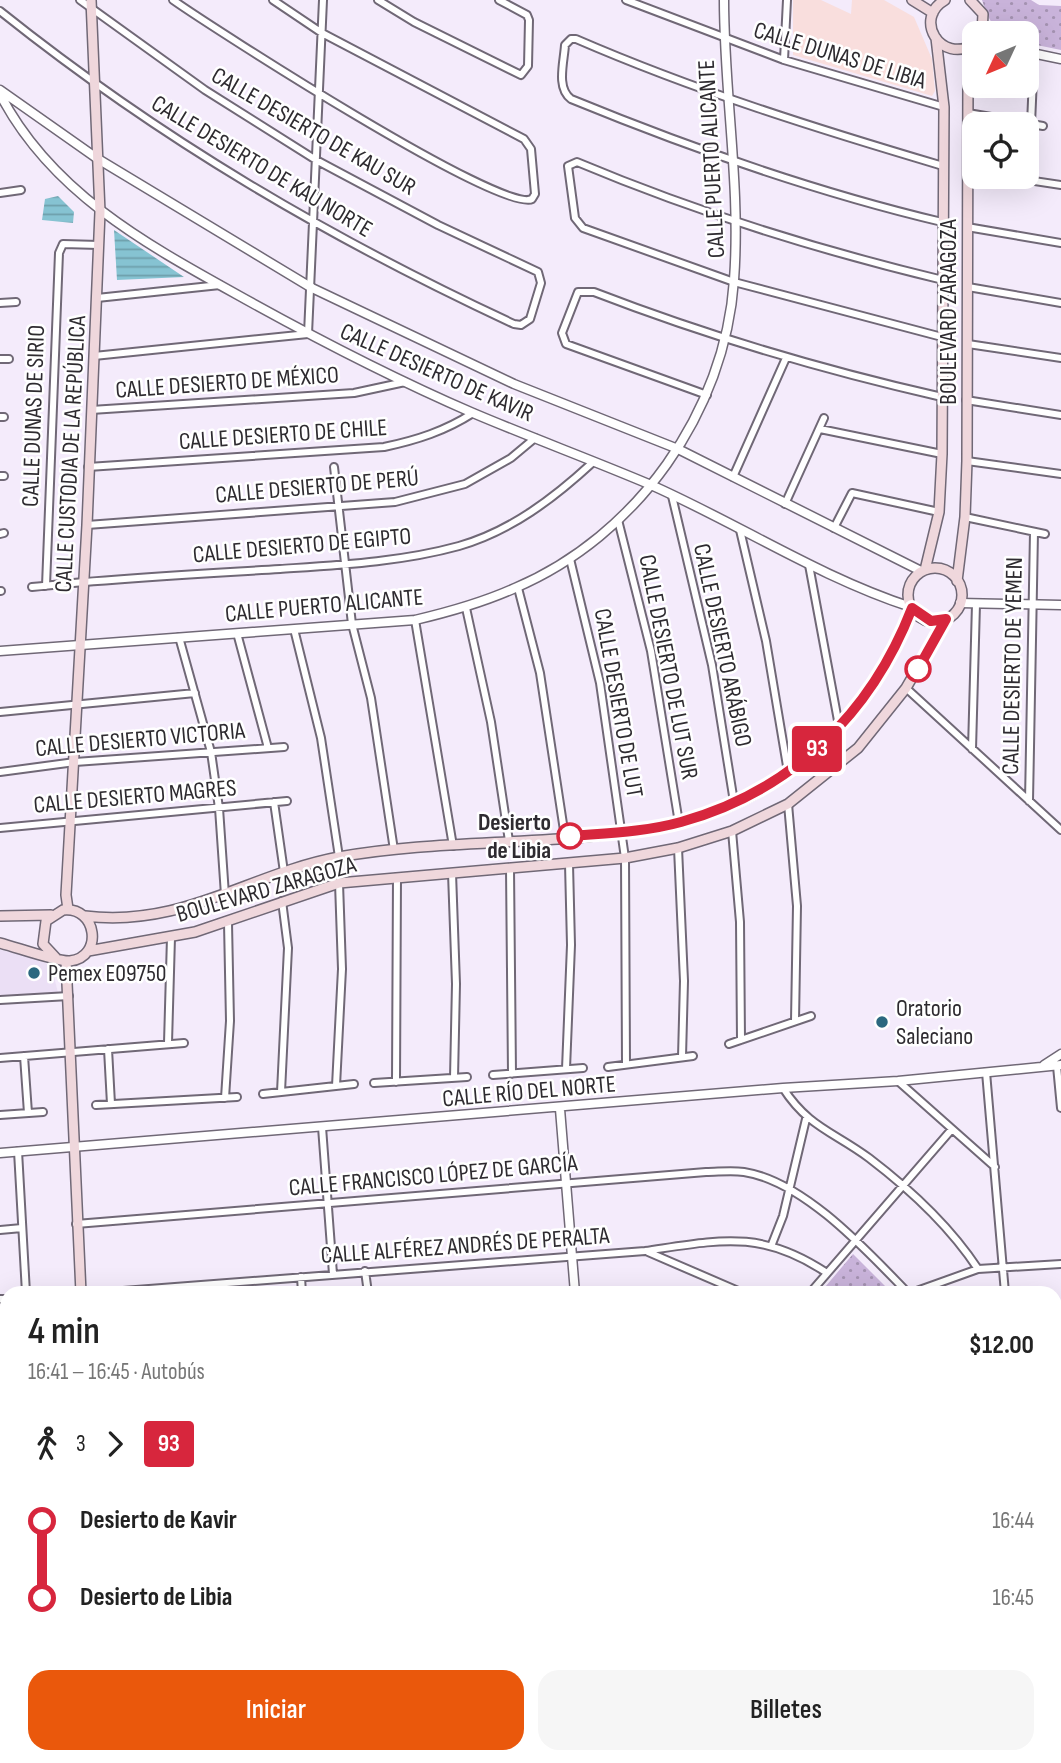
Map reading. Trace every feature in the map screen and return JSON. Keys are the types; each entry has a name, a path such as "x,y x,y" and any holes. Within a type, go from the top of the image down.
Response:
{"main road":[{"path":"912,0 933,13 943,1"},
{"path":"974,2 983,14 983,21"},
{"name":"CALLE CUSTODIA DE LA REPÚBLICA","path":"68,909 66,895 87,525 100,212 92,83 91,4"},
{"name":"BOULEVARD ZARAGOZA","path":"923,570 939,512 942,454 944,107 936,38 932,29 933,13"},
{"path":"936,38 948,48 962,48"},
{"name":"BOULEVARD ZARAGOZA","path":"957,580 965,517 967,461 967,227 970,189"},
{"path":"939,568 957,580 960,603 946,619 931,621 911,608 910,583 923,570 939,568"},
{"name":"BOULEVARD ZARAGOZA","path":"85,916 114,919 166,912 225,895 284,872 339,857 394,850 622,832 679,823 734,802 788,772 839,728 880,677 911,608"},
{"name":"BOULEVARD ZARAGOZA","path":"88,951 171,937 228,923 282,901 339,883 625,858 678,848 732,831 788,804 858,748 906,688 946,619"},
{"path":"0,916 51,915 68,909 85,916 93,929 88,951 78,959 61,959 0,943"},
{"path":"51,915 42,936 47,951 61,959 69,996 72,1147 80,1286"}],"street":[{"name":"CALLE DESIERTO DE KAU SUR","path":"80,0 91,4 248,120 316,160 438,225 533,269 541,276 530,319 521,325"},
{"path":"173,0 319,95 457,170 527,202 535,194 531,149 524,139 322,33 273,0"},
{"path":"94,356 308,334 323,0"},
{"path":"378,0 414,22 521,75 528,66 529,20 522,12 499,0"},
{"name":"CALLE DUNAS DE LIBIA","path":"626,0 784,60 944,107"},
{"name":"CALLE PUERTO ALICANTE","path":"0,651 415,620 466,608 518,587 570,559 618,520 652,486 678,449 707,395 725,340 734,282 736,224 735,164 724,39 724,0"},
{"path":"784,60 786,0"},
{"name":"CALLE DESIERTO DE KAU NORTE","path":"0,11 92,83 166,134 314,225 411,276 521,325"},
{"path":"942,222 853,200 735,164 568,97 562,85 565,45 571,38 729,100 943,166"},
{"path":"1040,55 1061,59"},
{"name":"CALLE DESIERTO DE KAVIR","path":"0,92 98,159 312,288 514,384 678,449 923,570"},
{"name":"CALLE DESIERTO DE KAVIR","path":"0,92 11,115 40,154 100,212 220,285 308,334 405,382 473,413 652,486 809,565 870,593 911,608"},
{"path":"1039,125 1043,126"},
{"path":"942,337 734,282 578,224 568,166 577,162 652,194 736,224 943,280"},
{"path":"1039,182 1061,185"},
{"path":"0,192 21,190"},
{"path":"967,227 1061,243"},
{"name":"CALLE DUNAS DE SIRIO","path":"46,586 60,248 68,242 99,245"},
{"path":"97,299 220,285"},
{"path":"968,287 1061,303"},
{"path":"707,395 566,344 562,333 578,292 594,292 725,340 786,358 942,397"},
{"path":"0,303 16,302"},
{"path":"968,344 1061,358"},
{"path":"733,477 786,358"},
{"path":"0,359 9,359"},
{"name":"CALLE DESIERTO DE MÉXICO","path":"91,410 351,393 405,382"},
{"path":"966,400 1061,415"},
{"name":"CALLE DESIERTO DE CHILE","path":"88,467 384,447 416,440 450,428 473,413"},
{"path":"785,504 824,418"},
{"path":"820,429 942,454"},
{"name":"CALLE DESIERTO DE PERÚ","path":"87,525 395,502 465,484 511,458 535,438"},
{"path":"967,461 1061,474"},
{"name":"CALLE DESIERTO DE EGIPTO","path":"32,587 397,559 461,545 512,523 554,497 592,463"},
{"path":"334,467 336,507 352,624 372,698 394,850"},
{"path":"834,528 852,493 939,512"},
{"name":"CALLE DESIERTO ARÁBIGO","path":"672,496 712,665 734,802"},
{"name":"CALLE DESIERTO DE YEMEN","path":"965,517 1045,534"},
{"name":"CALLE DESIERTO DE LUT SUR","path":"618,520 651,651 679,823"},
{"path":"740,530 766,641 788,772"},
{"name":"CALLE DESIERTO DE YEMEN","path":"1029,801 1034,532"},
{"name":"CALLE DESIERTO DE LUT","path":"570,559 600,683 625,858 626,1064"},
{"path":"809,565 839,728"},
{"path":"518,587 540,673 565,837"},
{"path":"960,603 1061,605"},
{"path":"972,749 976,604"},
{"path":"466,608 491,722 509,841"},
{"path":"415,620 453,846"},
{"path":"294,629 321,738 339,857"},
{"path":"237,633 268,748"},
{"path":"179,637 211,752 219,808 225,895"},
{"path":"906,688 1061,830"},
{"path":"0,712 195,693"},
{"name":"CALLE DESIERTO VICTORIA","path":"0,772 75,762 284,747"},
{"name":"CALLE DESIERTO MAGRES","path":"0,828 287,801"},
{"path":"274,802 284,872"},
{"path":"788,804 797,906 795,1021"},
{"path":"732,831 740,922 741,1040"},
{"path":"678,848 684,981 682,1057"},
{"path":"566,1069 571,945 569,864"},
{"path":"510,869 512,1074"},
{"path":"453,873 456,984 454,1078"},
{"path":"396,1082 397,877"},
{"path":"336,1086 342,969 339,883"},
{"path":"281,1092 288,948 282,901"},
{"path":"225,1098 230,1021 228,923"},
{"path":"169,1043 171,937"},
{"path":"0,1000 69,996"},
{"path":"729,1044 811,1016"},
{"path":"0,1058 184,1043"},
{"path":"108,1049 111,1104"},
{"path":"1042,1067 1061,1054"},
{"path":"23,1056 28,1113"},
{"path":"608,1067 693,1056"},
{"path":"1059,1066 1061,1108"},
{"name":"CALLE RÍO DEL NORTE","path":"0,1153 560,1109 783,1088 898,1082 1059,1066"},
{"path":"493,1075 583,1068"},
{"path":"986,1072 1004,1286"},
{"path":"374,1083 467,1077"},
{"path":"898,1082 995,1167"},
{"path":"263,1094 354,1084"},
{"path":"783,1088 806,1119 867,1157 904,1185 945,1225 978,1269"},
{"path":"96,1105 237,1097"},
{"path":"560,1109 574,1286"},
{"path":"0,1115 43,1112"},
{"path":"772,1244 789,1191 806,1119"},
{"path":"322,1127 333,1274"},
{"path":"816,1286 952,1129"},
{"path":"18,1152 26,1286"},
{"name":"CALLE FRANCISCO LÓPEZ DE GARCÍA","path":"76,1224 727,1171 746,1172 789,1191 856,1239 903,1286"},
{"path":"0,1230 22,1228"},
{"name":"CALLE ALFÉREZ ANDRÉS DE PERALTA","path":"186,1286 572,1254 645,1251 716,1241 772,1244 806,1259 827,1273"},
{"path":"645,1251 727,1286"},
{"path":"930,1286 978,1269 1061,1264"},
{"path":"365,1271 367,1286"},
{"path":"301,1277 302,1286"}],"shaded area":[{"path":"793,0 821,0 851,14 852,0 884,0 914,17 932,59 935,91 932,96 793,55"},
{"path":"982,0 1031,0 1039,5 1061,6 1061,50 1040,46 1040,21 990,21"},
{"path":"0,950 37,957 52,968 58,993 0,997"},
{"path":"853,1254 885,1286 826,1286"}],"water":[{"path":"58,196 74,212 73,223 42,220 45,199"},
{"path":"114,230 184,277 117,280"}],"bus line":[{"name":"93","path":"570,836 679,823 721,808 782,777 839,728 861,703 889,663 912,608 923,619 946,619 918,669"}],"place":[{"name":"Desierto de Libia","path":"570,836"},
{"name":"Pemex E09750","path":"34,973"},
{"name":"Oratorio Saleciano","path":"882,1022"}]}
